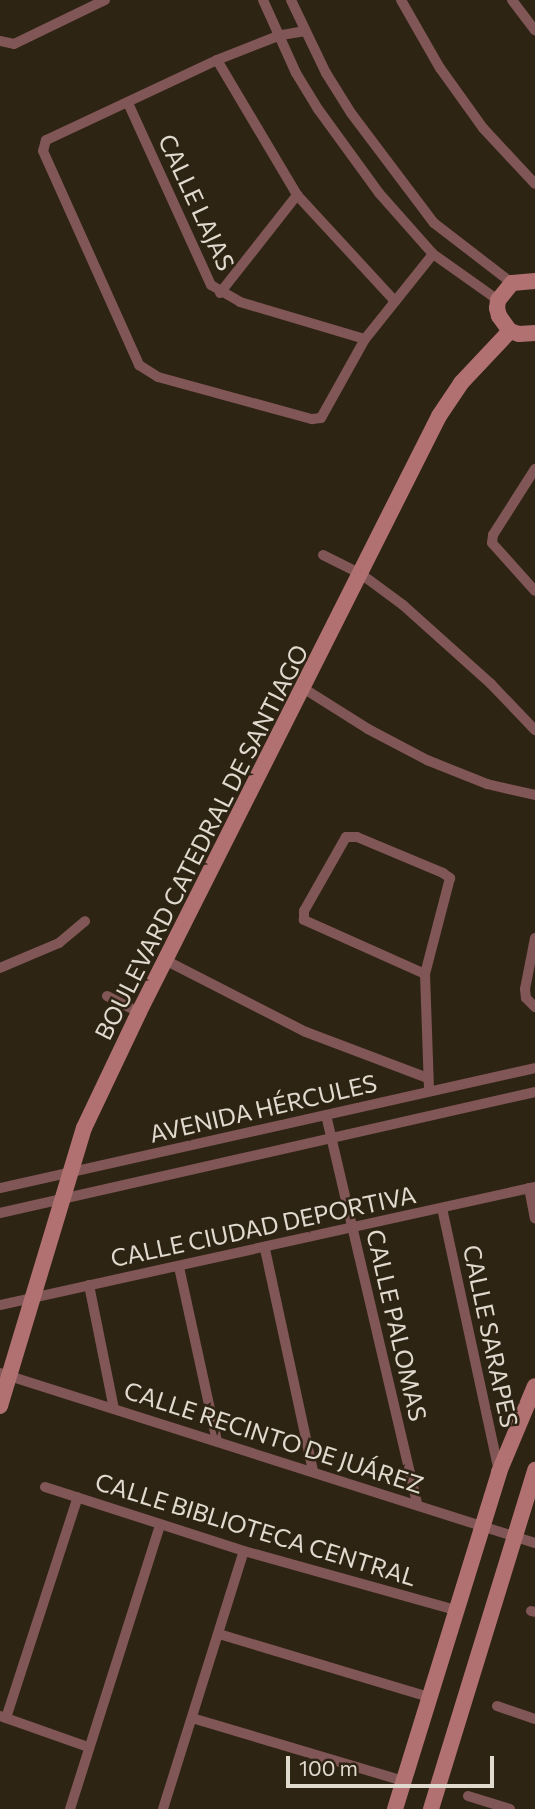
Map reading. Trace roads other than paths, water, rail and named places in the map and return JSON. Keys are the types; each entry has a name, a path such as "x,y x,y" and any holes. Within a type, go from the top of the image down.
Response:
{"street":[{"path":"0,41 14,44 88,4 105,0"},
{"path":"263,0 278,36 318,109 379,192 433,254 498,299"},
{"path":"291,0 305,31 351,113 434,223 512,283 535,281"},
{"path":"401,0 440,68 483,128 535,184"},
{"path":"512,0 535,30"},
{"path":"305,31 278,36 217,60 128,103 51,135 46,140 43,151 139,365 158,377 312,419 321,418 365,339 433,254"},
{"path":"217,60 298,195 394,300"},
{"name":"CALLE LAJAS","path":"128,103 205,276 220,293 240,302 365,339"},
{"path":"220,293 298,195"},
{"path":"512,283 498,299 499,316 510,331 519,334 535,333"},
{"name":"BOULEVARD CATEDRAL DE SANTIAGO","path":"0,1406 5,1374 34,1296 85,1128 139,1012 450,399 510,331"},
{"path":"535,469 493,535 492,543 535,591"},
{"path":"323,555 360,574 403,605 491,684 535,730"},
{"path":"303,688 368,729 426,760 487,784 535,795"},
{"path":"165,960 316,1037 428,1084 425,974 450,878 357,837 346,837 304,911 304,920 425,974"},
{"path":"0,968 59,943 85,920"},
{"path":"535,938 525,989 526,998 535,1007"},
{"path":"107,996 139,1012"},
{"name":"AVENIDA HÉRCULES","path":"0,1188 326,1115 428,1084 535,1068"},
{"name":"AVENIDA HÉRCULES","path":"0,1213 535,1092"},
{"name":"CALLE PALOMAS","path":"326,1115 417,1504"},
{"path":"532,1188 535,1217"},
{"name":"CALLE CIUDAD DEPORTIVA","path":"0,1305 265,1249 532,1188"},
{"name":"CALLE SARAPES","path":"442,1208 499,1472"},
{"path":"265,1249 313,1471"},
{"path":"179,1267 217,1442"},
{"path":"89,1285 114,1409"},
{"name":"CALLE RECINTO DE JUÁREZ","path":"5,1374 535,1543"},
{"path":"395,1809 499,1472 535,1386"},
{"path":"431,1809 535,1470"},
{"name":"CALLE BIBLIOTECA CENTRAL","path":"45,1487 244,1551 456,1610"},
{"path":"78,1497 3,1717 88,1747"},
{"path":"70,1809 160,1525"},
{"path":"178,1809 164,1807 244,1551"},
{"path":"219,1634 429,1697"},
{"path":"497,1706 535,1719"},
{"path":"192,1718 404,1781"},
{"path":"468,1796 510,1809"}]}
